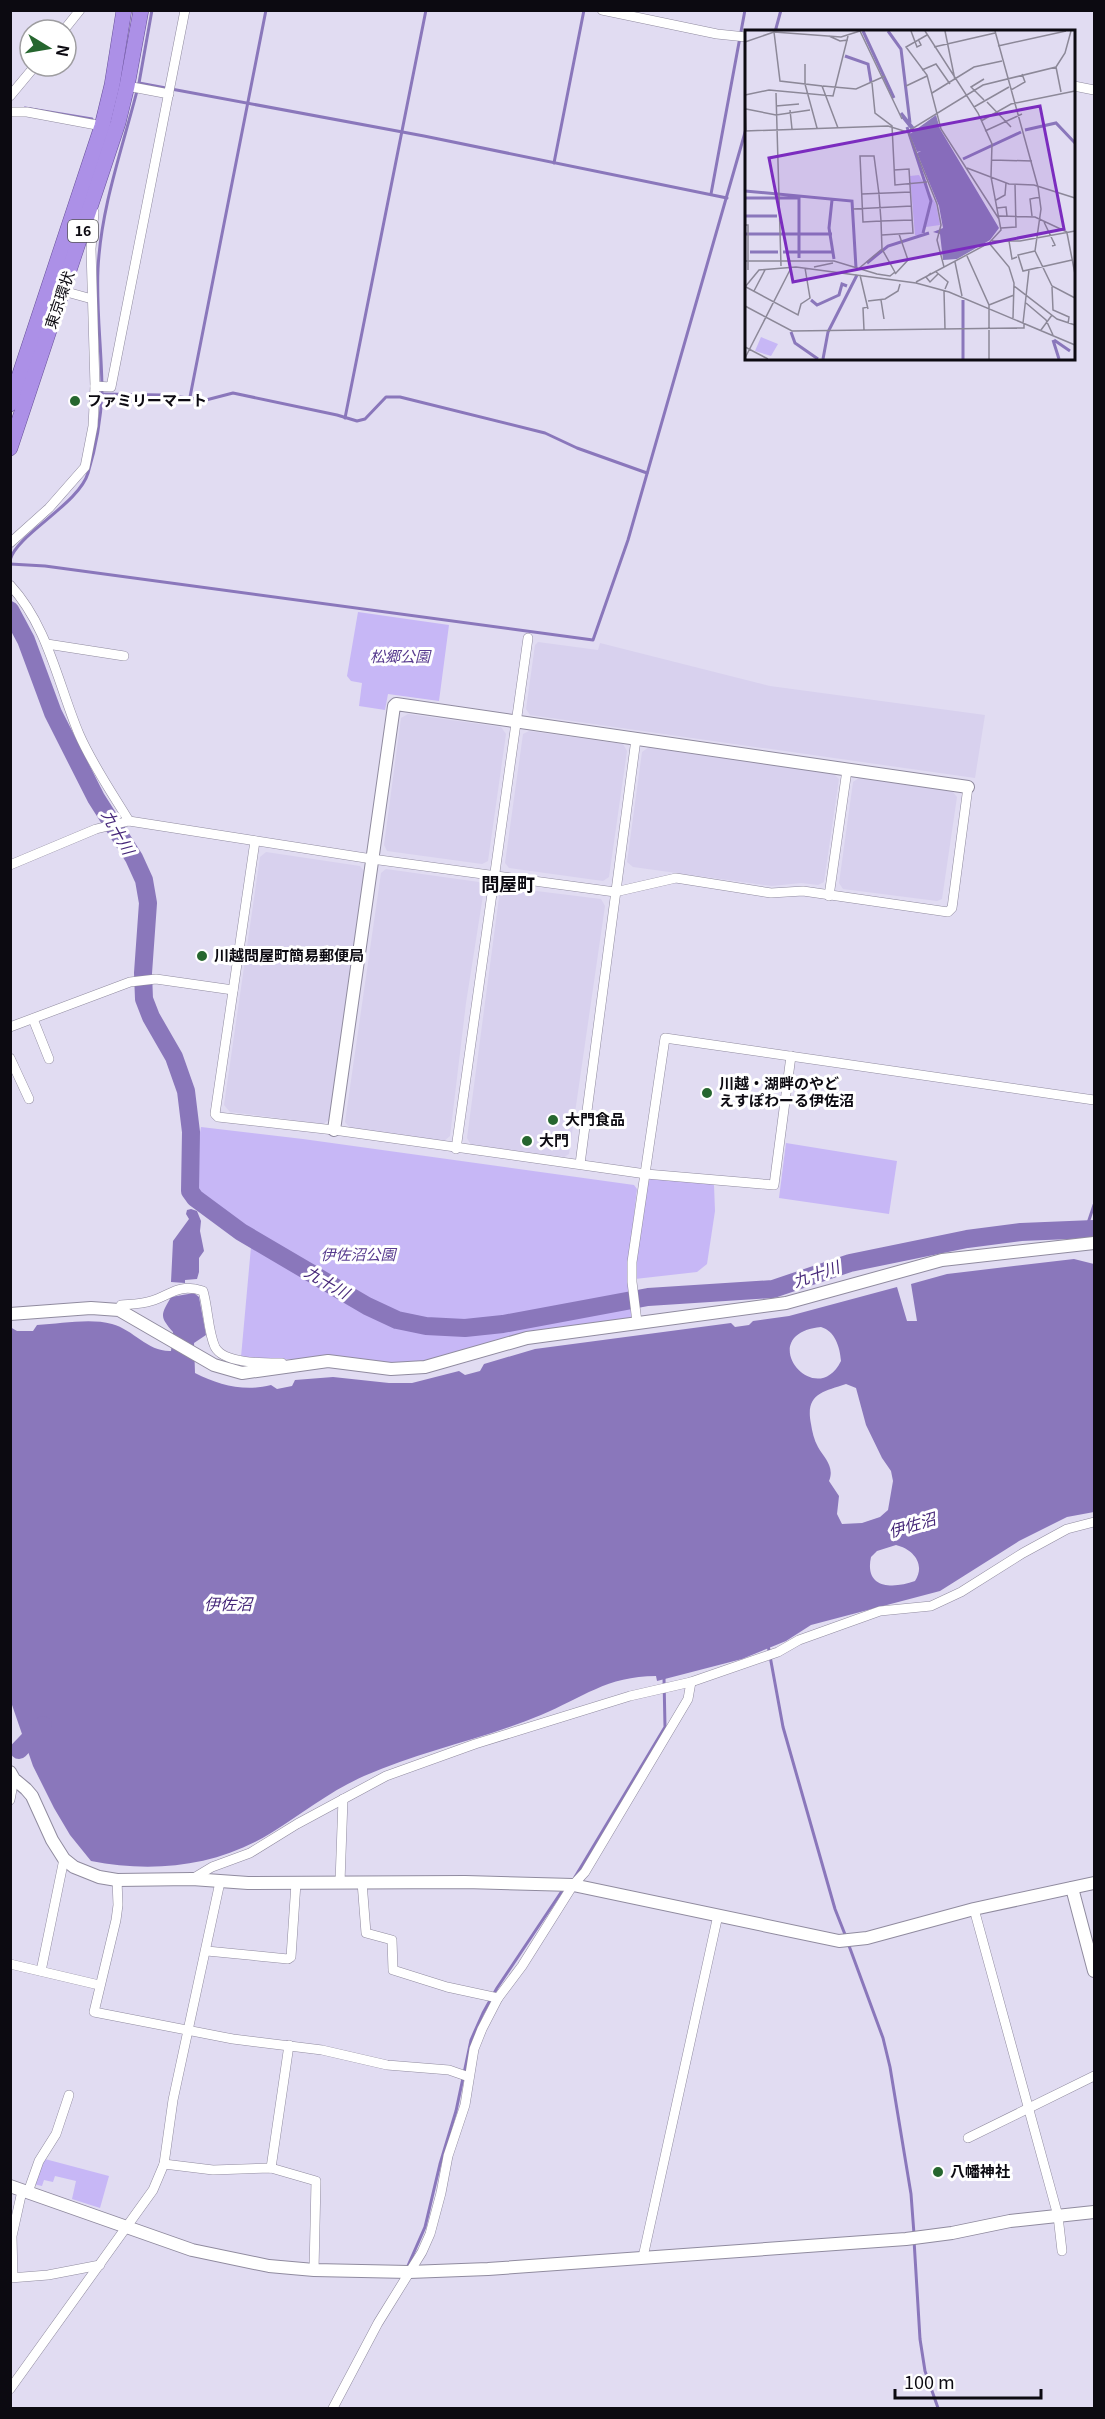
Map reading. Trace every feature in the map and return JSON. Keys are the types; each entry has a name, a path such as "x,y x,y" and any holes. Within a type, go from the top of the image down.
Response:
{"highway":[{"name":"東京環状","path":"10,404 102,126 124,10"},
{"name":"東京環状","path":"10,448 95,195 127,86 141,10"}],"street":[{"path":"95,386 111,387 185,10"},
{"path":"602,10 717,34 745,36"},
{"path":"10,96 25,78"},
{"path":"127,86 169,94"},
{"path":"1075,86 1095,90"},
{"path":"10,112 27,112 102,126"},
{"path":"10,543 49,508 85,467 93,426 95,386 91,249 95,195"},
{"path":"63,291 92,299"},
{"path":"10,585 24,602 47,644 55,673 80,736 129,821"},
{"path":"456,1149 528,638"},
{"path":"47,644 124,656"},
{"path":"10,865 99,828 129,821 372,859 615,892 676,878 771,893 802,891 948,912 952,908 968,787 396,704 394,706 372,859 334,1130"},
{"path":"579,1164 636,739"},
{"path":"829,896 847,770"},
{"path":"255,841 215,1114 218,1118 334,1130 646,1174 774,1185 791,1056"},
{"path":"10,1027 130,982 156,980 233,990"},
{"path":"33,1019 48,1059"},
{"path":"637,1322 632,1262 642,1180 646,1174 665,1038 1095,1100"},
{"path":"10,1058 29,1099"},
{"path":"10,1314 91,1308 119,1310 198,1357 214,1365 242,1373 328,1361 391,1369 425,1367 527,1338 786,1303 942,1260 1095,1243"},
{"path":"119,1310 121,1305 140,1304 174,1290 202,1291 207,1305 214,1346 221,1354 239,1360 262,1363 308,1364"},
{"path":"192,1879 212,1867 250,1853 343,1798 386,1776 475,1744 630,1696 691,1682 778,1652 799,1640 880,1611 931,1606 961,1592 1023,1553 1067,1529 1095,1522"},
{"path":"333,2409 378,2323 430,2234 448,2156 465,2105 474,2049 498,1998 522,1966 573,1885 585,1872 688,1699 691,1682"},
{"path":"10,1800 12,1775"},
{"path":"12,1775 32,1796 64,1859 86,1873 117,1880 192,1879 220,1882 573,1885 839,1941 867,1938 974,1909 1095,1883"},
{"path":"340,1882 343,1798"},
{"path":"41,1971 64,1859"},
{"path":"117,1880 116,1920 94,2012 233,2039 289,2045 387,2065 449,2070 469,2077"},
{"path":"10,2389 150,2196 164,2164 173,2100 207,1951 220,1882"},
{"path":"362,1882 366,1933 392,1940 393,1970 447,1987 498,1998"},
{"path":"207,1951 288,1959 291,1957 296,1883"},
{"path":"1072,1888 1095,1971"},
{"path":"974,1909 1058,2216 1062,2252"},
{"path":"643,2258 718,1915"},
{"path":"10,1964 99,1985"},
{"path":"271,2168 289,2045"},
{"path":"968,2138 1095,2076"},
{"path":"69,2095 56,2134 20,2190 12,2236 12,2278 48,2275 100,2265"},
{"path":"164,2164 213,2170 271,2168 316,2181 315,2270"},
{"path":"20,2190 212,2255 268,2266 315,2270 488,2269 906,2239 952,2233 1010,2220 1095,2212"}],"shaded area":[{"path":"538,642 598,650 600,643 770,686 985,715 975,778 530,715 526,709 535,645"},
{"path":"408,714 501,727 506,734 488,861 482,864 387,851 384,845 401,718"},
{"path":"529,731 623,744 627,751 609,877 603,881 509,868 505,863 523,734"},
{"path":"649,747 834,774 839,779 824,882 818,885 801,883 772,886 633,867 627,862 642,752"},
{"path":"859,778 952,791 957,797 942,899 937,901 843,889 839,883 853,782"},
{"path":"266,852 360,866 364,871 329,1120 323,1124 230,1112 224,1105 260,857"},
{"path":"386,869 479,882 484,889 466,1003 450,1136 444,1141 350,1128 345,1122 381,873"},
{"path":"504,887 601,899 605,906 569,1154 564,1157 471,1145 467,1138 500,890"}],"green space":[{"name":"松郷公園","path":"358,612 449,625 439,701 388,694 385,710 359,706 362,683 351,681 347,676"},
{"name":"伊佐沼公園","path":"201,1127 634,1185 637,1189 627,1276 632,1318 538,1330 430,1362 390,1364 241,1357 252,1236 217,1212 196,1188 192,1178"},
{"path":"786,1143 897,1161 889,1214 779,1198"},
{"path":"654,1177 714,1185 715,1211 707,1264 697,1272 635,1279 634,1266 646,1182"},
{"path":"45,2159 109,2176 100,2208 72,2199 76,2181 55,2176 53,2182 44,2180 42,2186 33,2184"}],"water":[{"path":"187,1210 197,1211 201,1221 200,1231 204,1251 199,1258 199,1272 197,1279 185,1280 185,1283 171,1282 173,1241 189,1219 186,1214"},
{"name":"伊佐沼","path":"1074,1259 1094,1264 1094,1512 1067,1517 1019,1541 940,1591 811,1625 786,1641 742,1659 657,1681 656,1676 639,1677 609,1684 541,1715 386,1767 339,1789 250,1844 206,1860 160,1866 114,1865 91,1861 70,1835 33,1766 11,1702 10,1327 17,1331 33,1331 37,1325 84,1321 103,1322 120,1327 155,1348 171,1351 173,1332 165,1322 164,1312 171,1297 194,1293 199,1297 206,1335 194,1343 195,1373 204,1377 232,1386 251,1388 271,1385 277,1389 292,1386 295,1380 333,1377 412,1383 459,1371 465,1375 480,1371 484,1364 535,1349 731,1323 735,1327 749,1325 753,1321 789,1316 897,1287 907,1321 917,1321 911,1284 947,1274","holes":["821,1327 830,1332 836,1340 841,1361 830,1375 817,1379 805,1375 795,1366 790,1355 791,1343 801,1333","846,1384 856,1388 866,1425 891,1471 893,1481 888,1510 880,1517 862,1523 842,1524 837,1514 839,1496 829,1481 830,1467 817,1444 811,1427 810,1414 813,1400 823,1392","896,1545 908,1550 918,1563 919,1569 915,1581 898,1585 882,1584 876,1581 870,1568 871,1557 877,1551"]}],"waterway":[{"path":"139,83 152,10"},
{"path":"190,397 266,10"},
{"path":"345,418 426,10"},
{"path":"554,163 584,10"},
{"path":"711,194 745,10"},
{"path":"776,30 781,10"},
{"path":"10,560 24,540 73,496 82,485 91,463 96,443 102,392 98,300 100,245 108,198 139,83 424,136 727,198"},
{"path":"25,108 92,119"},
{"path":"10,564 45,566 593,640 628,540 745,132"},
{"path":"102,394 162,395 206,400 233,393 357,421 365,419 386,397 400,397 545,433 577,448 647,473"},
{"name":"九十川","path":"10,610 26,640 53,713 96,798 134,858 144,880 148,903 143,973 144,999 151,1017 174,1057 186,1091 191,1132 190,1191 195,1198 241,1232 367,1306 397,1320 426,1326 465,1328 503,1324 648,1297 773,1289 850,1263 967,1239 1021,1232 1094,1229"},
{"path":"1086,1229 1094,1205"},
{"path":"768,1645 783,1727 835,1909 846,1937"},
{"path":"575,1877 665,1727 664,1678"},
{"name":"伊佐沼","path":"19,1750 43,1725"},
{"path":"10,1754 19,1750"},
{"path":"407,2268 425,2227 456,2111 471,2040 497,1988 564,1888"},
{"path":"848,1943 883,2038 890,2067 911,2194 914,2234"},
{"path":"914,2240 920,2339 925,2371 938,2408"}],"place":[{"name":"ファミリーマート","path":"75,401"},
{"name":"川越問屋町簡易郵便局","path":"202,956"},
{"name":"川越・湖畔のやど えすぽわーる伊佐沼","path":"707,1093"},
{"name":"大門食品","path":"553,1120"},
{"name":"大門","path":"527,1141"},
{"name":"八幡神社","path":"938,2172"}],"district":[{"name":"問屋町","path":"508,885"}]}
